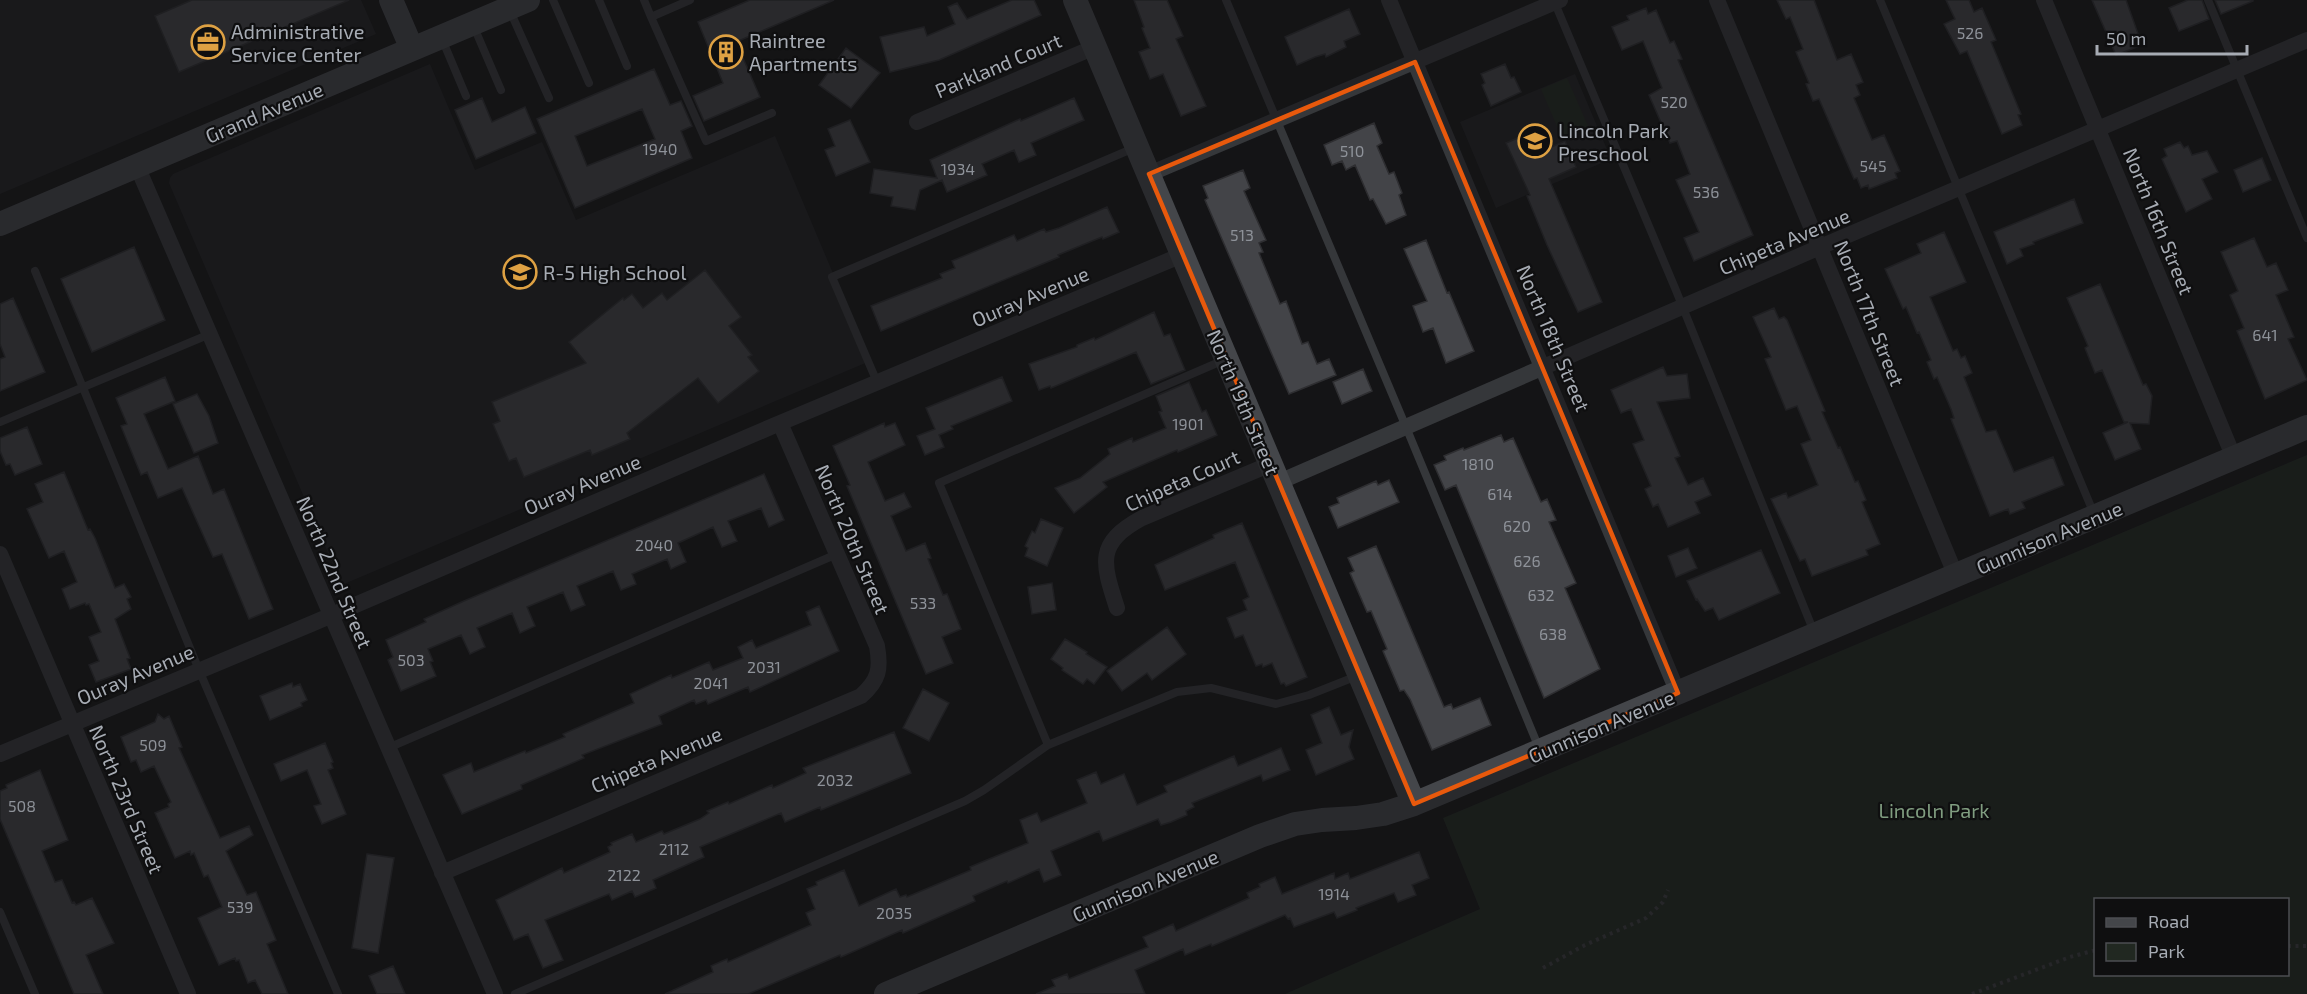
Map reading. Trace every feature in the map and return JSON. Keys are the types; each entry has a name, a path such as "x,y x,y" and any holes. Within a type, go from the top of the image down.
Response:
{"street":[{"path":"391,0 412,49"},
{"name":"North 19th Street","path":"1075,0 1414,804"},
{"name":"North 18th Street","path":"1389,0 1678,693"},
{"name":"North 17th Street","path":"1717,0 1956,576"},
{"name":"North 16th Street","path":"2044,0 2234,458"},
{"path":"1149,174 1556,1"},
{"name":"Grand Avenue","path":"0,224 518,4"},
{"name":"Chipeta Avenue","path":"1275,473 1406,427 1820,247 1959,190 2307,40"},
{"name":"Parkland Court","path":"917,122 1095,47"},
{"name":"North 22nd Street","path":"137,166 495,994"},
{"name":"Ouray Avenue","path":"0,754 1182,255"},
{"name":"North 20th Street","path":"780,423 877,646 878,674"},
{"name":"Gunnison Avenue","path":"886,994 1260,836 1295,824 1383,814 1414,804 2307,427"},
{"name":"Chipeta Court","path":"1117,608 1110,586 1107,555 1111,541 1124,529 1142,518 1275,473"},
{"name":"North 23rd Street","path":"0,554 188,994"},
{"name":"Chipeta Avenue","path":"442,873 861,696 873,685 878,674"}],"lane":[{"path":"553,0 590,83"},
{"path":"599,0 627,66"},
{"path":"644,0 706,141 772,113"},
{"path":"651,16 690,0"},
{"path":"1226,0 1540,751"},
{"path":"1880,0 2096,517"},
{"path":"2208,0 2307,238"},
{"path":"1556,1 1816,635"},
{"path":"518,4 549,98"},
{"path":"473,23 501,90"},
{"path":"441,37 466,96"},
{"path":"877,382 832,277 1137,147"},
{"path":"35,271 199,670 338,994"},
{"path":"0,422 210,334"},
{"path":"1048,745 939,483 1226,359"},
{"path":"388,748 837,554"},
{"path":"515,994 965,801 1048,745 1177,692 1210,688 1276,705 1360,675"},
{"path":"0,912 35,994"}],"path":[{"path":"1543,968 1585,945 1646,918 1663,902 1668,890"},
{"path":"2289,946 2307,946"},
{"path":"1972,994 2070,957 2094,951"}],"highlighted area":[{"path":"1415,62 1678,693 1414,804 1149,174"}],"shaded area":[{"path":"0,0 361,0 376,34 0,194"},
{"name":"R-5 High School","path":"430,64 475,170 542,142 576,220 775,136 870,361 344,584 341,583 169,183 173,174"},
{"name":"Lincoln Park Preschool","path":"1575,74 1611,159 1496,208 1460,122"}],"green space":[{"path":"1567,78 1588,126 1562,138 1541,89"},
{"name":"Lincoln Park","path":"2307,455 2307,994 1285,994 1480,909 1443,818"}],"building":[{"name":"Administrative Service Center","path":"192,0 349,0 179,72 155,16"},
{"name":"Raintree Apartments","path":"750,0 834,0 736,42 760,97 704,121 693,96 723,83 698,22"},
{"path":"1012,0 1034,0 1041,15 939,60 890,72 880,37 924,27 927,36 955,24 948,7 957,3 967,19"},
{"path":"1134,0 1167,0 1183,36 1176,39 1206,106 1181,116 1163,74 1150,79 1139,52 1150,48"},
{"path":"1777,0 1814,0 1837,60 1851,54 1863,82 1856,85 1860,95 1854,98 1872,140 1884,135 1900,171 1895,173 1897,178 1869,189 1868,185 1861,188 1857,178 1854,179 1819,99 1813,101 1806,84 1809,83 1796,52 1803,49 1790,17 1786,19"},
{"path":"1946,0 1969,0 1974,12 1982,8 1996,40 1991,42 2021,114 2018,115 2022,125 2002,134 1967,51 1960,54 1944,24 1955,19"},
{"path":"2092,0 2126,0 2142,45 2116,55"},
{"path":"2188,0 2202,0 2209,19 2179,31 2169,8"},
{"path":"2215,0 2253,0 2253,1 2221,14"},
{"path":"1646,8 1648,14 1656,10 1670,43 1674,41 1682,59 1678,60 1753,235 1694,261 1684,238 1699,232 1676,180 1690,174 1677,141 1670,143 1649,95 1662,88 1643,41 1622,50 1612,27 1629,20 1627,16"},
{"path":"1349,9 1360,34 1344,41 1346,47 1326,57 1325,54 1297,65 1285,37"},
{"path":"846,48 880,73 851,108 819,85"},
{"path":"1505,64 1521,92 1491,106 1482,85 1485,83 1481,74"},
{"path":"654,69 670,105 681,101 692,126 681,131 692,158 575,208 537,119","holes":["642,109 655,139 587,166 575,136"]},
{"path":"482,98 492,122 525,107 536,133 476,159 455,110"},
{"path":"1074,98 1084,120 1031,143 1036,155 1019,162 1014,150 982,164 987,175 947,192 942,180 920,190 915,210 891,206 893,197 870,193 874,169 937,178 930,160 1020,119 1021,121"},
{"path":"850,120 870,162 836,176 825,150 835,146 828,129"},
{"path":"1374,123 1382,143 1377,146 1389,174 1394,172 1402,193 1399,195 1406,215 1386,224 1373,199 1370,200 1355,165 1346,170 1342,161 1332,165 1324,145"},
{"path":"1537,130 1545,150 1565,141 1576,167 1549,179 1602,302 1578,312 1547,245 1527,196 1530,195 1506,143"},
{"path":"2180,142 2184,148 2188,146 2192,155 2207,151 2218,172 2202,179 2212,199 2186,212 2162,159 2167,156 2164,149"},
{"path":"2262,158 2271,180 2243,192 2234,170"},
{"path":"1243,170 1250,188 1244,191 1266,240 1259,243 1263,252 1259,253 1280,304 1286,301 1302,344 1308,342 1317,364 1329,359 1336,375 1289,394 1205,200 1208,198 1203,186"},
{"path":"2074,199 2083,223 2020,249 2023,256 2007,264 1994,232"},
{"path":"1107,207 1119,232 1058,255 1059,257 881,331 871,306 942,278 940,274 955,268 952,261 1014,235 1017,241 1044,229 1046,232 1059,228"},
{"path":"1944,232 1966,282 1930,297 1953,351 1957,349 1961,358 1965,356 1972,373 1964,377 1986,432 1996,430 2014,472 2053,457 2064,485 2022,502 2025,508 2010,514 2008,509 1990,516 1951,419 1954,418 1951,409 1937,377 1934,379 1927,362 1931,360 1906,307 1903,309 1885,269 1921,253 1917,244"},
{"path":"2254,238 2267,267 2276,263 2288,290 2276,295 2294,337 2288,339 2307,380 2265,399 2237,331 2244,328 2230,295 2238,291 2221,252"},
{"path":"1426,240 1474,351 1446,363 1433,328 1423,332 1413,306 1427,301 1404,249"},
{"path":"134,247 165,320 92,352 61,279"},
{"path":"705,270 741,317 729,326 752,355 748,357 759,371 718,403 698,378 627,433 630,439 592,455 590,450 524,477 516,458 509,461 493,424 500,421 492,402 586,363 569,342 623,298 624,300 632,294 643,308 662,293 667,300"},
{"path":"2100,284 2143,385 2146,384 2152,396 2149,424 2130,423 2141,449 2115,460 2103,433 2128,422 2124,422 2102,370 2095,373 2085,348 2088,346 2067,298"},
{"path":"13,298 45,372 0,391 0,359 5,357 0,344 0,304"},
{"path":"1774,308 1779,319 1784,317 1787,320 1825,411 1822,412 1866,500 1862,502 1880,544 1866,550 1868,555 1812,576 1805,559 1800,561 1771,499 1786,493 1788,498 1818,485 1801,444 1811,440 1797,406 1786,410 1765,359 1771,357 1753,317"},
{"path":"1154,312 1164,336 1170,334 1185,370 1151,384 1136,352 1051,388 1050,386 1039,390 1029,364 1077,347 1094,338 1095,340"},
{"path":"1663,367 1667,376 1687,374 1690,398 1657,402 1680,456 1675,458 1688,485 1703,478 1711,495 1695,502 1700,513 1668,527 1658,504 1653,507 1645,489 1651,486 1633,444 1644,440 1631,409 1621,413 1611,390"},
{"path":"1363,369 1372,391 1342,404 1333,382"},
{"path":"165,377 175,401 144,414 168,469 198,456 213,494 224,489 273,609 249,619 222,554 213,557 182,488 158,498 147,472 141,475 121,426 127,424 116,398"},
{"path":"1002,377 1012,401 951,426 953,429 939,435 944,447 925,455 917,436 935,429 926,408"},
{"path":"1189,382 1202,412 1206,410 1217,435 1103,482 1107,487 1074,513 1055,488 1080,478 1110,454 1108,449 1132,438 1133,442 1166,428 1159,412 1162,411 1156,396"},
{"path":"197,394 209,416 218,443 194,453 173,404"},
{"path":"884,423 885,427 895,423 905,445 868,462 885,501 904,493 911,507 891,516 906,551 925,543 931,558 928,559 943,595 947,594 961,629 942,637 953,663 926,674 847,486 850,485 833,446"},
{"path":"27,427 42,464 15,475 10,464 6,465 0,451 0,438"},
{"path":"1501,435 1504,442 1513,438 1541,502 1547,499 1556,520 1549,522 1576,583 1565,588 1600,669 1544,698 1456,485 1445,490 1434,465 1446,460 1444,456"},
{"path":"64,472 88,530 90,529 95,538 115,588 124,584 131,597 127,599 131,609 115,619 130,658 127,659 131,669 96,682 89,665 99,661 89,637 101,632 89,604 85,603 70,609 62,589 77,582 64,551 49,558 27,509 43,502 35,484"},
{"path":"764,474 784,520 769,527 761,508 728,521 737,541 722,547 713,527 678,543 686,562 671,569 667,559 632,574 636,584 621,590 613,571 577,586 585,605 571,611 563,592 527,607 535,626 520,633 512,613 477,628 485,647 470,654 461,635 428,649 436,676 401,691 388,660 393,657 386,640 464,601"},
{"path":"1389,480 1399,502 1338,528 1329,507 1339,503 1337,498 1376,481 1378,485"},
{"path":"1041,519 1063,528 1047,566 1025,556 1028,548 1025,546 1032,531 1035,533"},
{"path":"1242,523 1307,677 1286,686 1284,683 1281,684 1272,663 1263,667 1262,664 1256,666 1243,635 1235,638 1227,618 1247,610 1243,600 1249,597 1235,562 1165,590 1155,565 1214,538 1213,535"},
{"path":"1376,546 1444,707 1451,704 1453,709 1480,698 1491,725 1432,750 1410,699 1404,690 1400,691 1383,651 1387,649 1371,611 1367,612 1350,573 1354,571 1348,558"},
{"path":"1688,548 1697,568 1676,577 1668,556"},
{"path":"1761,550 1780,593 1719,620 1713,608 1705,611 1696,600 1687,581"},
{"path":"1052,583 1056,610 1032,614 1028,587"},
{"path":"819,606 839,651 750,692 748,687 708,704 706,700 696,704 694,700 659,716 662,724 582,755 584,758 521,785 522,789 462,814 443,775 471,763 474,772 565,737 563,734 634,703 630,694 671,675 672,678 709,662 713,670 743,658 738,647 752,640 756,648 811,625 806,612"},
{"path":"1167,627 1186,654 1152,680 1147,673 1122,691 1107,671"},
{"path":"1065,639 1107,667 1094,684 1087,679 1083,684 1062,670 1063,668 1051,659"},
{"path":"292,683 293,687 300,684 307,700 301,703 302,706 270,720 260,696"},
{"path":"923,689 949,703 929,741 903,728"},
{"path":"1329,707 1341,735 1353,730 1349,747 1354,759 1316,775 1306,750 1322,743 1311,715"},
{"path":"158,714 164,719 169,716 182,747 179,748 220,838 249,826 253,835 226,851 247,895 256,892 276,940 267,944 288,994 262,994 255,980 248,983 239,960 236,961 235,958 219,965 198,918 222,907 208,875 204,877 194,853 191,855 190,851 175,858 155,813 169,807 168,804 171,802 154,766 141,772 136,760 131,762 121,737 155,722"},
{"path":"894,732 911,773 821,810 820,807 785,822 781,813 700,847 704,857 653,880 656,888 635,897 632,891 612,900 609,894 545,920 563,960 543,968 528,934 514,940 496,900 562,868 564,873 610,852 608,847 612,845 611,843 632,834 636,842 662,831 664,834 700,819 709,813 707,811 772,785 773,788 806,773 803,768"},
{"path":"325,743 333,762 331,763 333,768 328,770 346,814 322,824 314,806 321,804 307,770 281,781 274,764"},
{"path":"1281,748 1290,770 1263,781 1261,775 1192,803 1194,807 1186,811 1187,815 1171,822 1161,825 1158,819 1103,841 1099,831 1051,851 1061,875 1044,882 1039,869 1008,883 1007,881 973,896 975,901 903,933 902,930 748,994 665,994 713,972 711,966 727,959 728,962 811,925 806,913 815,909 807,889 817,885 816,882 844,870 859,906 896,889 900,897 906,895 907,897 1028,843 1020,820 1037,813 1041,822 1087,803 1077,780 1096,772 1101,784 1124,774 1137,805 1167,792 1164,786 1234,756 1238,766"},
{"path":"40,770 68,840 42,851 55,882 62,880 72,903 76,905 92,898 114,943 86,955 103,994 74,994 0,819 0,791 7,788 6,785"},
{"path":"1419,852 1429,878 1412,885 1416,895 1398,902 1394,893 1337,918 1334,912 1294,927 1290,918 1288,919 1285,915 1185,955 1183,949 1135,970 1145,994 1036,994 1055,986 1052,980 1067,974 1069,979 1148,947 1143,937 1173,924 1176,931 1249,898 1247,893 1260,887 1259,884 1275,877 1282,894 1334,873 1335,879 1348,873 1350,879"},
{"path":"367,854 394,858 378,953 352,948"},
{"path":"393,966 405,994 377,994 369,976"}],"place":[{"name":"Administrative Service Center","path":"208,42"},
{"name":"Raintree Apartments","path":"726,52"},
{"name":"Lincoln Park Preschool","path":"1535,141"},
{"name":"R-5 High School","path":"520,272"}]}
